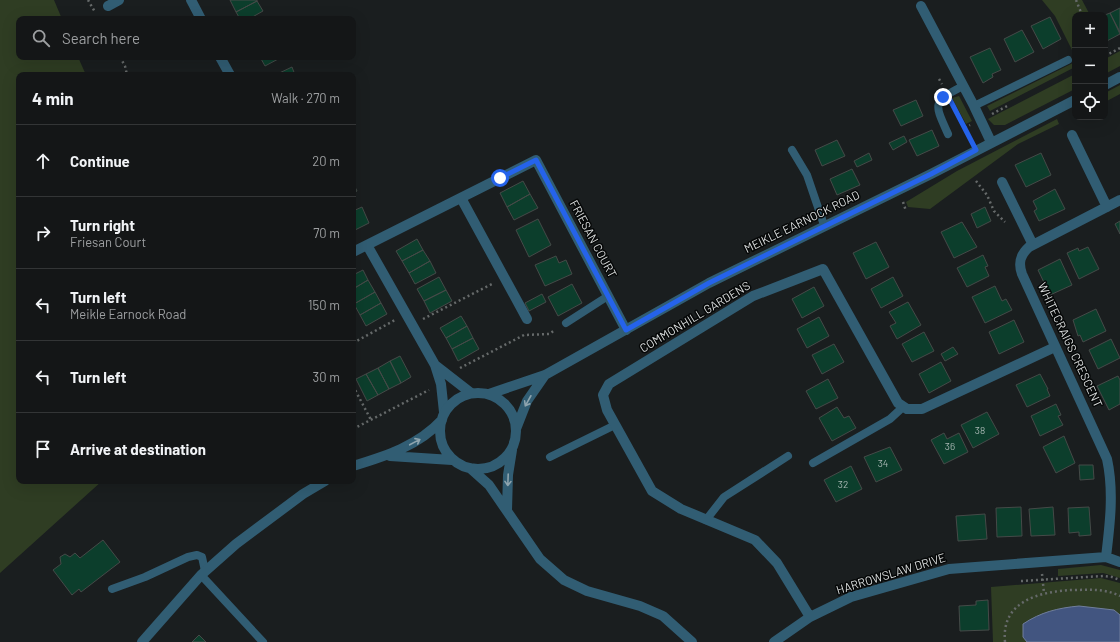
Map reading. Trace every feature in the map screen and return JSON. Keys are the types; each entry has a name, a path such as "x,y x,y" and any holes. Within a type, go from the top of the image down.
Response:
{"street":[{"path":"108,6 119,0"},
{"path":"191,0 199,16"},
{"path":"920,6 974,106 991,142"},
{"path":"222,60 228,72"},
{"path":"1107,84 1120,77"},
{"name":"MEIKLE EARNOCK ROAD","path":"489,394 545,375 709,283 931,174 1072,102"},
{"path":"1072,135 1107,207"},
{"name":"FRIESAN COURT","path":"461,198 536,160 626,330"},
{"path":"1002,182 1032,245"},
{"path":"356,250 461,198 527,319"},
{"name":"WHITECRAIGS CRESCENT","path":"1106,557 1111,499 1111,475 1108,459 1103,445 1055,347 1020,268 1021,256 1025,250 1032,245 1120,200"},
{"path":"367,245 435,365 441,384 443,416 439,429 442,446 452,460"},
{"name":"COMMONHILL GARDENS","path":"810,617 777,563 755,540 681,509 652,491 607,410 603,395 608,384 753,296 823,269 898,403 902,407"},
{"path":"902,407 922,409 1055,347"},
{"path":"435,365 471,393"},
{"name":"MEIKLE EARNOCK ROAD","path":"516,429 527,401 545,375"},
{"path":"356,465 384,457 418,441 443,416 455,399 471,393 489,394 504,402 514,416 516,429 508,475 508,510"},
{"path":"470,468 484,469 500,463 512,450"},
{"path":"384,457 401,456 452,460 470,468 489,485 508,510 520,532 540,559 564,580 586,591 640,606 663,616 692,642"},
{"path":"142,642 203,573 236,544 297,498 320,484"},
{"name":"HARROWSLAW DRIVE","path":"774,642 810,617 851,597 950,569 1106,557 1120,562"}],"lane":[{"path":"974,106 1068,60"},
{"path":"948,134 937,108 940,100 947,94 963,86"},
{"path":"792,150 807,175 824,226"},
{"path":"566,323 608,296"},
{"path":"813,463 890,419 902,407"},
{"path":"550,457 616,425"},
{"path":"706,520 724,497 788,456"},
{"path":"112,589 145,577 188,557 202,557 203,573 264,642"}],"path":[{"path":"1076,0 1081,12"},
{"path":"1108,54 1120,48"},
{"path":"122,60 126,72"},
{"path":"939,78 976,150"},
{"path":"976,181 987,195 998,215 1008,224"},
{"path":"412,325 504,277"},
{"path":"356,340 406,315"},
{"path":"356,392 371,420"},
{"path":"1021,581 1103,576 1120,580"},
{"path":"1005,642 1005,627 1010,615 1030,598 1052,592 1090,590 1110,592 1120,596"}],"green space":[{"path":"0,0 54,0 61,16 16,16 16,60 79,60 85,72 16,72 16,484 99,484 0,573"},
{"path":"1042,0 1082,0 1088,12 1072,12 1072,50 1055,16"},
{"path":"1120,51 1120,66 1108,72 1108,57"},
{"path":"1072,64 1072,69 990,111 987,106"},
{"path":"1072,76 1072,91 1005,125 994,125 988,119"},
{"path":"1120,85 1120,94 1108,100 1108,91"},
{"path":"959,96 972,121 966,124 952,98"},
{"path":"1057,119 1059,124 1018,144 930,209 908,207 906,202 957,171"},
{"path":"1101,565 1120,570 1120,578 1103,573 1058,576 1058,569"},
{"path":"1101,578 1120,583 1120,642 993,642 991,587"}],"water":[{"path":"1079,606 1114,610 1120,615 1120,642 1027,642 1023,637 1023,624 1036,616 1050,611"}],"building":[{"path":"230,0 257,0 257,1 236,12"},
{"path":"257,1 263,11 254,16 238,16 236,12"},
{"path":"1120,8 1120,32 1110,13"},
{"path":"1110,13 1120,34 1108,40 1108,14"},
{"path":"1050,17 1061,39 1043,49 1031,26"},
{"path":"1022,30 1034,52 1015,62 1004,39"},
{"path":"990,48 1001,70 992,74 993,77 983,83 970,57"},
{"path":"262,60 276,60 265,66"},
{"path":"292,67 294,72 281,72"},
{"path":"916,100 923,116 901,126 893,110"},
{"path":"932,130 939,146 917,156 909,140"},
{"path":"904,136 907,142 893,150 889,143"},
{"path":"837,140 845,156 822,166 815,150"},
{"path":"869,153 872,160 857,167 854,161"},
{"path":"1041,153 1051,175 1026,187 1015,165"},
{"path":"852,169 860,185 837,195 830,179"},
{"path":"523,181 530,194 507,207 500,193"},
{"path":"1055,189 1065,209 1039,221 1034,211 1037,209 1033,201"},
{"path":"530,194 538,208 514,220 507,207"},
{"path":"362,207 369,223 356,230 356,210"},
{"path":"985,207 991,221 977,228 971,214"},
{"path":"538,219 551,245 529,257 516,230"},
{"path":"1120,221 1120,234 1115,224"},
{"path":"962,222 977,247 954,258 941,232"},
{"path":"417,239 423,250 402,261 396,251"},
{"path":"876,242 889,267 866,279 853,253"},
{"path":"1088,247 1099,269 1079,279 1067,253 1078,248 1079,251"},
{"path":"423,250 430,261 409,273 402,261"},
{"path":"983,255 988,266 985,267 989,276 967,287 957,268"},
{"path":"556,256 559,263 566,260 572,274 545,286 535,265"},
{"path":"1060,259 1072,285 1050,295 1038,270"},
{"path":"430,261 436,273 415,284 409,273"},
{"path":"363,270 368,280 356,287 356,274"},
{"path":"439,277 446,290 424,301 417,289"},
{"path":"893,277 903,296 881,308 871,289"},
{"path":"368,280 375,292 356,303 356,287"},
{"path":"572,284 582,303 558,316 548,297"},
{"path":"995,286 1002,301 1006,299 1012,310 985,323 972,297"},
{"path":"814,287 824,306 802,318 792,299"},
{"path":"446,290 452,301 430,313 424,301"},
{"path":"375,292 381,303 360,315 356,308 356,303"},
{"path":"542,294 546,302 529,311 525,303"},
{"path":"908,302 921,325 897,339 890,326 896,323 889,312"},
{"path":"381,303 387,314 366,326 360,315"},
{"path":"1096,309 1106,331 1083,342 1080,335 1078,336 1073,320"},
{"path":"461,316 467,326 446,338 440,328"},
{"path":"819,317 829,336 807,348 797,329"},
{"path":"1014,320 1024,342 999,354 989,332"},
{"path":"467,326 473,338 452,349 446,338"},
{"path":"924,332 934,351 912,362 902,344"},
{"path":"473,338 479,349 458,361 452,349"},
{"path":"1111,339 1120,358 1098,369 1089,350"},
{"path":"834,344 844,362 822,374 812,355"},
{"path":"953,347 958,354 945,361 941,354"},
{"path":"400,356 411,377 401,383 390,361"},
{"path":"390,361 401,383 389,389 378,368"},
{"path":"941,362 951,381 929,393 919,374"},
{"path":"378,368 389,389 378,395 366,374"},
{"path":"366,374 378,395 367,401 356,379"},
{"path":"1040,374 1050,396 1027,407 1016,385"},
{"path":"1118,376 1120,380 1120,404 1109,410 1097,386"},
{"path":"828,379 838,398 816,409 806,391"},
{"path":"1056,404 1061,415 1058,416 1063,425 1040,436 1031,416"},
{"path":"837,407 844,418 849,416 856,428 832,441 819,418"},
{"path":"987,412 999,434 973,448 961,425"},
{"path":"944,433 947,439 959,433 968,452 944,464 931,440"},
{"path":"1064,436 1075,463 1056,473 1043,447"},
{"path":"890,447 902,470 876,482 864,457"},
{"path":"1079,465 1093,465 1094,479 1080,480"},
{"path":"851,466 862,489 836,502 824,480"},
{"path":"1021,507 1022,536 997,537 996,508"},
{"path":"1053,507 1055,535 1031,536 1029,509"},
{"path":"1089,507 1091,535 1079,536 1079,532 1069,533 1068,508"},
{"path":"985,514 987,539 958,541 956,516"},
{"path":"103,540 120,562 81,592 79,589 72,595 53,570 61,564 60,557 65,554 70,557 75,553 80,558"},
{"path":"988,600 989,630 960,631 959,606 976,605 976,601"},
{"path":"199,635 206,642 192,642"}],"route":[{"path":"500,178 536,160 626,330 709,283 789,242 931,174 976,150 947,94 943,97"}]}
